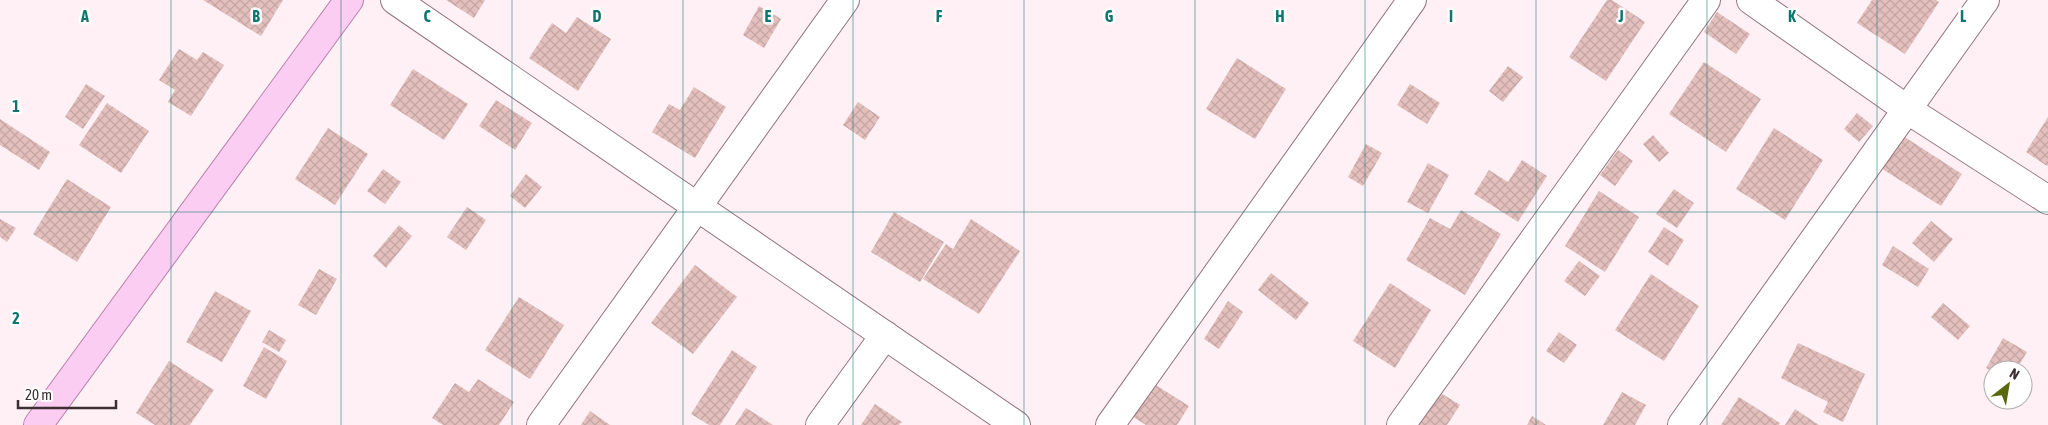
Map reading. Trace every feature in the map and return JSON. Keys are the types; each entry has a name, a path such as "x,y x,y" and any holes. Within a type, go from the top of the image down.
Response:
{"main road":[{"path":"38,425 349,0"}],"street":[{"path":"395,0 699,206 1016,425"},
{"path":"541,425 845,0"},
{"path":"1110,425 1412,0"},
{"path":"1401,425 1706,0"},
{"path":"1750,0 1908,110 2048,200"},
{"path":"1682,425 1985,0"},
{"path":"820,425 885,335"}],"building":[{"path":"203,0 283,0 261,36"},
{"path":"446,0 485,0 474,18"},
{"path":"1607,0 1612,0 1645,22 1606,81 1569,57"},
{"path":"1872,0 1936,0 1939,2 1905,54 1857,23"},
{"path":"759,6 781,19 764,48 743,35"},
{"path":"1717,12 1750,34 1736,54 1704,32"},
{"path":"577,17 611,39 578,91 529,58 552,23 566,33"},
{"path":"179,49 197,60 203,52 224,65 191,116 168,102 175,90 159,80"},
{"path":"1237,58 1286,89 1255,139 1206,109"},
{"path":"1704,62 1761,99 1726,152 1669,114"},
{"path":"1508,66 1523,77 1503,102 1489,91"},
{"path":"413,69 468,104 444,140 390,105"},
{"path":"86,84 105,96 83,129 65,117"},
{"path":"1410,84 1440,103 1427,124 1397,105"},
{"path":"694,87 726,107 695,158 652,132 669,104 680,110"},
{"path":"496,100 532,123 515,150 479,126"},
{"path":"858,102 880,117 865,140 843,125"},
{"path":"107,103 149,131 121,173 79,145"},
{"path":"1857,113 1873,126 1859,142 1844,129"},
{"path":"2048,117 2048,165 2047,166 2026,152"},
{"path":"0,119 50,152 39,170 0,145"},
{"path":"328,128 368,154 335,205 295,179"},
{"path":"1774,128 1823,160 1785,220 1736,189"},
{"path":"1900,134 1962,174 1941,206 1879,167"},
{"path":"1653,135 1669,153 1659,162 1643,144"},
{"path":"1366,144 1382,153 1363,186 1348,177"},
{"path":"1618,150 1633,161 1615,186 1600,175"},
{"path":"1522,160 1547,176 1518,222 1474,194 1489,170 1508,182"},
{"path":"1428,163 1449,175 1428,213 1407,202"},
{"path":"383,169 401,182 385,204 367,191"},
{"path":"526,174 542,187 525,208 510,196"},
{"path":"67,179 111,207 77,262 33,234"},
{"path":"1674,189 1694,203 1677,228 1656,214"},
{"path":"1599,191 1639,217 1605,272 1565,246"},
{"path":"467,207 486,220 466,250 447,237"},
{"path":"1461,210 1501,234 1465,295 1406,260 1430,218 1450,229"},
{"path":"894,212 944,242 920,282 871,252"},
{"path":"0,219 16,228 7,242 0,237"},
{"path":"971,219 1020,251 979,314 923,279 946,244 953,249"},
{"path":"1931,221 1953,239 1934,262 1912,243"},
{"path":"399,225 412,236 386,268 373,256"},
{"path":"1664,227 1684,240 1668,266 1648,252"},
{"path":"1893,246 1929,269 1918,287 1882,265"},
{"path":"1579,261 1600,276 1585,296 1564,281"},
{"path":"695,265 737,297 693,354 651,323"},
{"path":"319,269 337,279 316,315 298,305"},
{"path":"1271,273 1309,303 1296,320 1258,290"},
{"path":"1651,274 1699,306 1664,361 1615,330"},
{"path":"1390,283 1431,310 1395,368 1353,341"},
{"path":"215,291 251,311 222,362 186,342"},
{"path":"519,297 564,325 530,379 485,350"},
{"path":"1228,301 1243,312 1219,349 1204,339"},
{"path":"1943,303 1970,326 1958,340 1931,317"},
{"path":"269,330 286,340 279,352 262,342"},
{"path":"1559,332 1577,345 1564,363 1546,351"},
{"path":"2003,338 2027,352 2022,360 1991,360"},
{"path":"1798,343 1865,374 1843,422 1823,412 1828,402 1781,378"},
{"path":"264,347 287,361 266,399 243,386"},
{"path":"732,350 757,367 720,425 709,425 691,414"},
{"path":"169,361 214,390 190,425 155,425 136,413"},
{"path":"478,379 514,402 499,425 443,425 432,418 455,383 469,392"},
{"path":"1151,382 1189,406 1177,425 1146,425 1130,415"},
{"path":"1436,390 1460,405 1447,425 1414,425"},
{"path":"1622,392 1646,405 1635,425 1603,425"},
{"path":"1739,397 1780,423 1779,425 1721,425"},
{"path":"875,404 902,422 899,425 861,425"},
{"path":"746,408 773,425 735,425"},
{"path":"1795,409 1819,425 1785,425"},
{"path":"590,411 610,425 581,425"},
{"path":"1532,416 1546,425 1527,425"}]}
